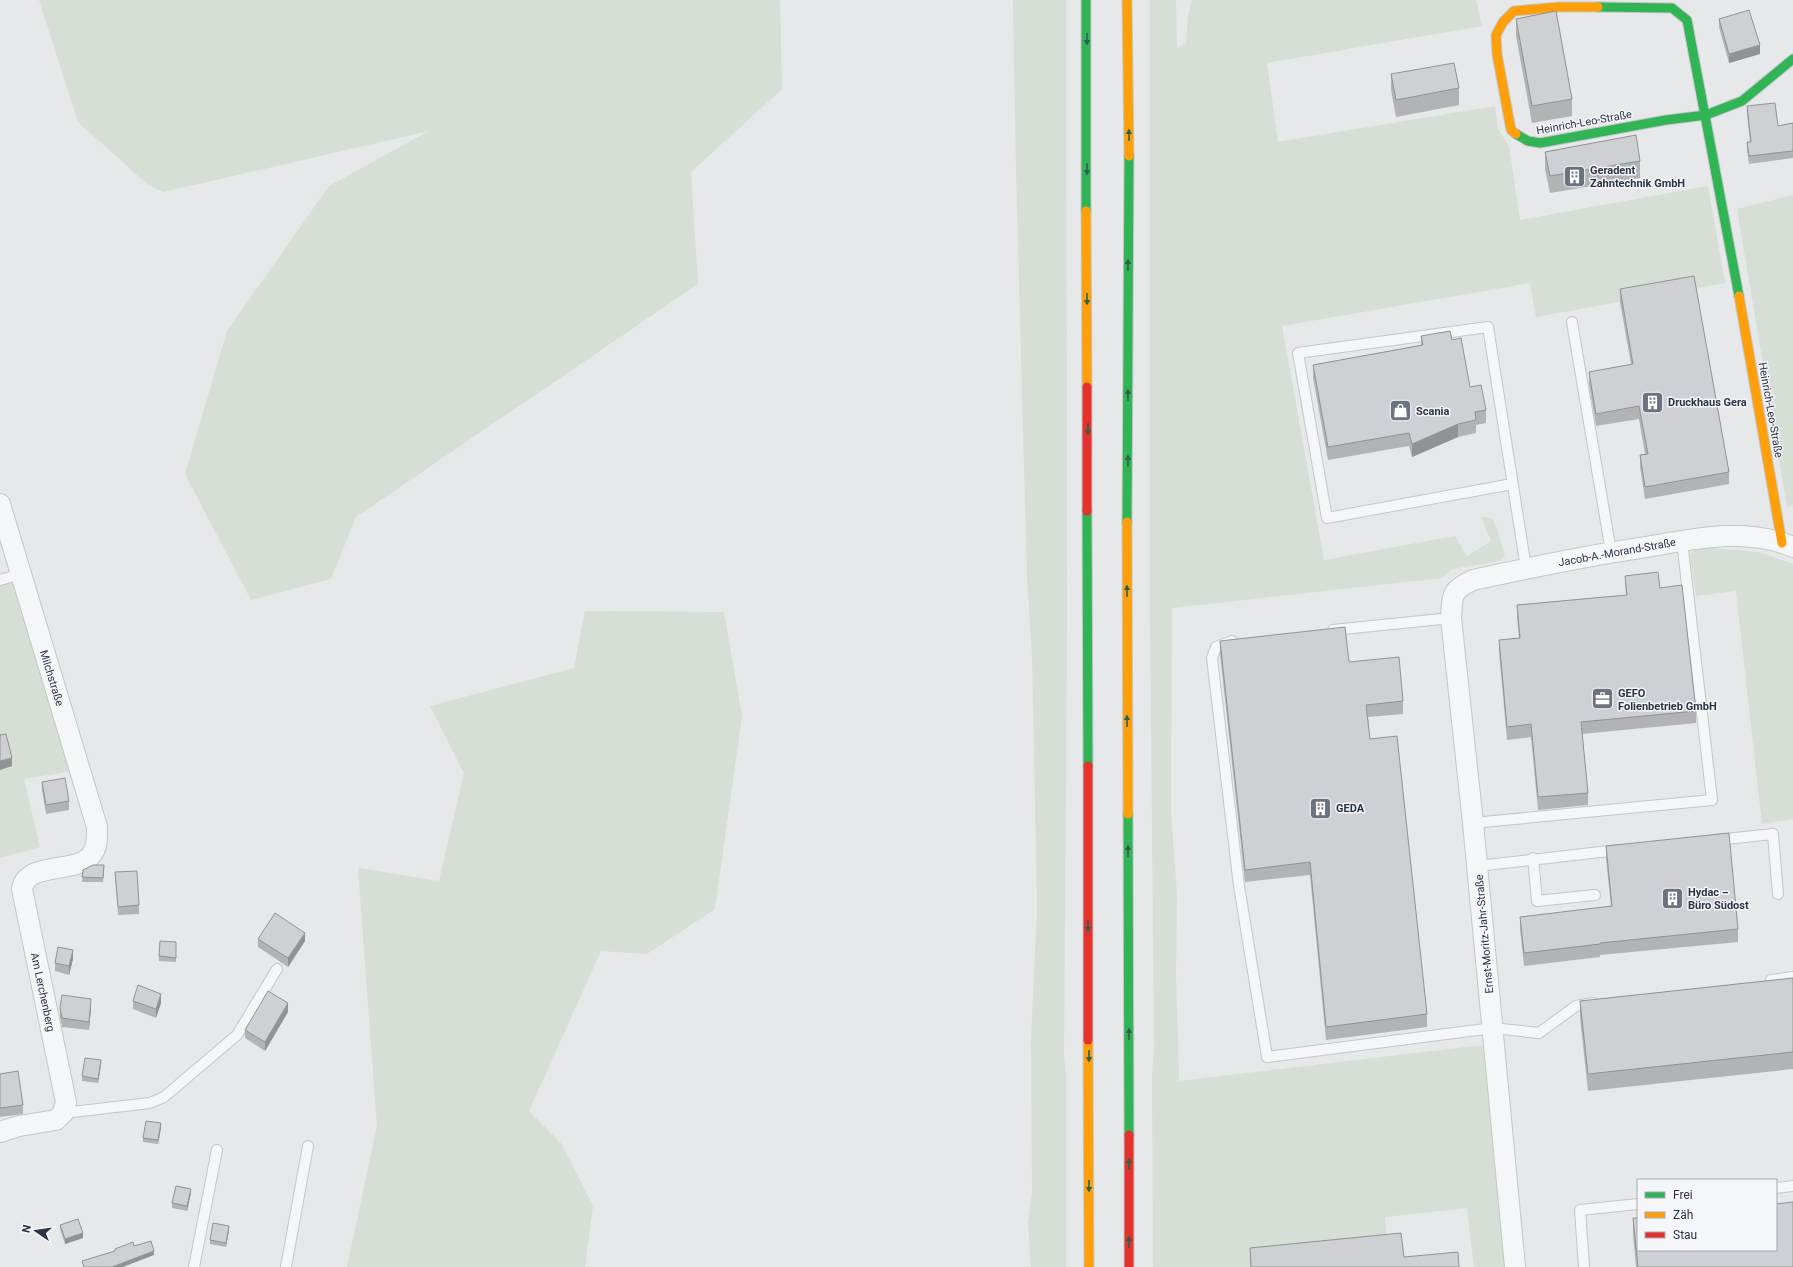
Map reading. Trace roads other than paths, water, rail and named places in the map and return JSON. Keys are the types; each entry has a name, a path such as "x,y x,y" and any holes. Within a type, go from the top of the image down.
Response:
{"main road":[{"path":"1086,0 1089,1267"},
{"path":"1127,0 1129,144 1127,704 1129,1267"},
{"name":"Heinrich-Leo-Straße","path":"1706,115 1666,120 1540,143 1531,143 1523,140 1511,130 1497,54 1496,35 1503,22 1514,11 1559,7 1672,8 1687,20 1706,115 1788,545"},
{"path":"1706,115 1742,101 1793,59"}],"street":[{"name":"Milchstraße","path":"0,504 97,827 96,842 93,853"},
{"name":"Jacob-A.-Morand-Straße","path":"1452,610 1454,594 1459,587 1473,580 1526,568 1700,537 1739,536 1788,545"},
{"name":"Ernst-Moritz-Jahr-Straße","path":"1452,610 1515,1267"},
{"name":"Am Lerchenberg","path":"63,1113 66,1102 22,889 23,881 30,875 78,864 87,860 93,853"},
{"path":"0,1132 19,1126 56,1120 63,1113"}],"lane":[{"path":"1572,322 1611,552"},
{"path":"1512,484 1327,518 1298,353 1488,327 1526,568"},
{"path":"1473,823 1712,800 1682,541"},
{"path":"0,580 21,574"},
{"path":"1324,631 1452,610"},
{"path":"1246,640 1230,641 1216,647 1212,658 1239,886 1267,1057 1493,1028 1539,1033 1576,1006 1607,1002"},
{"path":"1703,841 1773,834 1778,894"},
{"path":"1477,866 1533,858 1626,849"},
{"path":"1533,858 1536,901 1594,895"},
{"path":"63,1113 150,1103 164,1097 237,1035 277,968"},
{"path":"1762,981 1793,977"},
{"path":"286,1267 308,1146"},
{"path":"194,1267 217,1150"},
{"path":"1777,1188 1793,1186"},
{"path":"1584,1267 1580,1210 1637,1204"}],"place":[{"name":"Geradent Zahntechnik GmbH","path":"1574,176"},
{"name":"Druckhaus Gera","path":"1653,402"},
{"name":"Scania","path":"1401,411"},
{"name":"GEFO Folienbetrieb GmbH","path":"1603,699"},
{"name":"GEDA","path":"1320,808"},
{"name":"Hydac – Büro Südost","path":"1672,898"}]}
